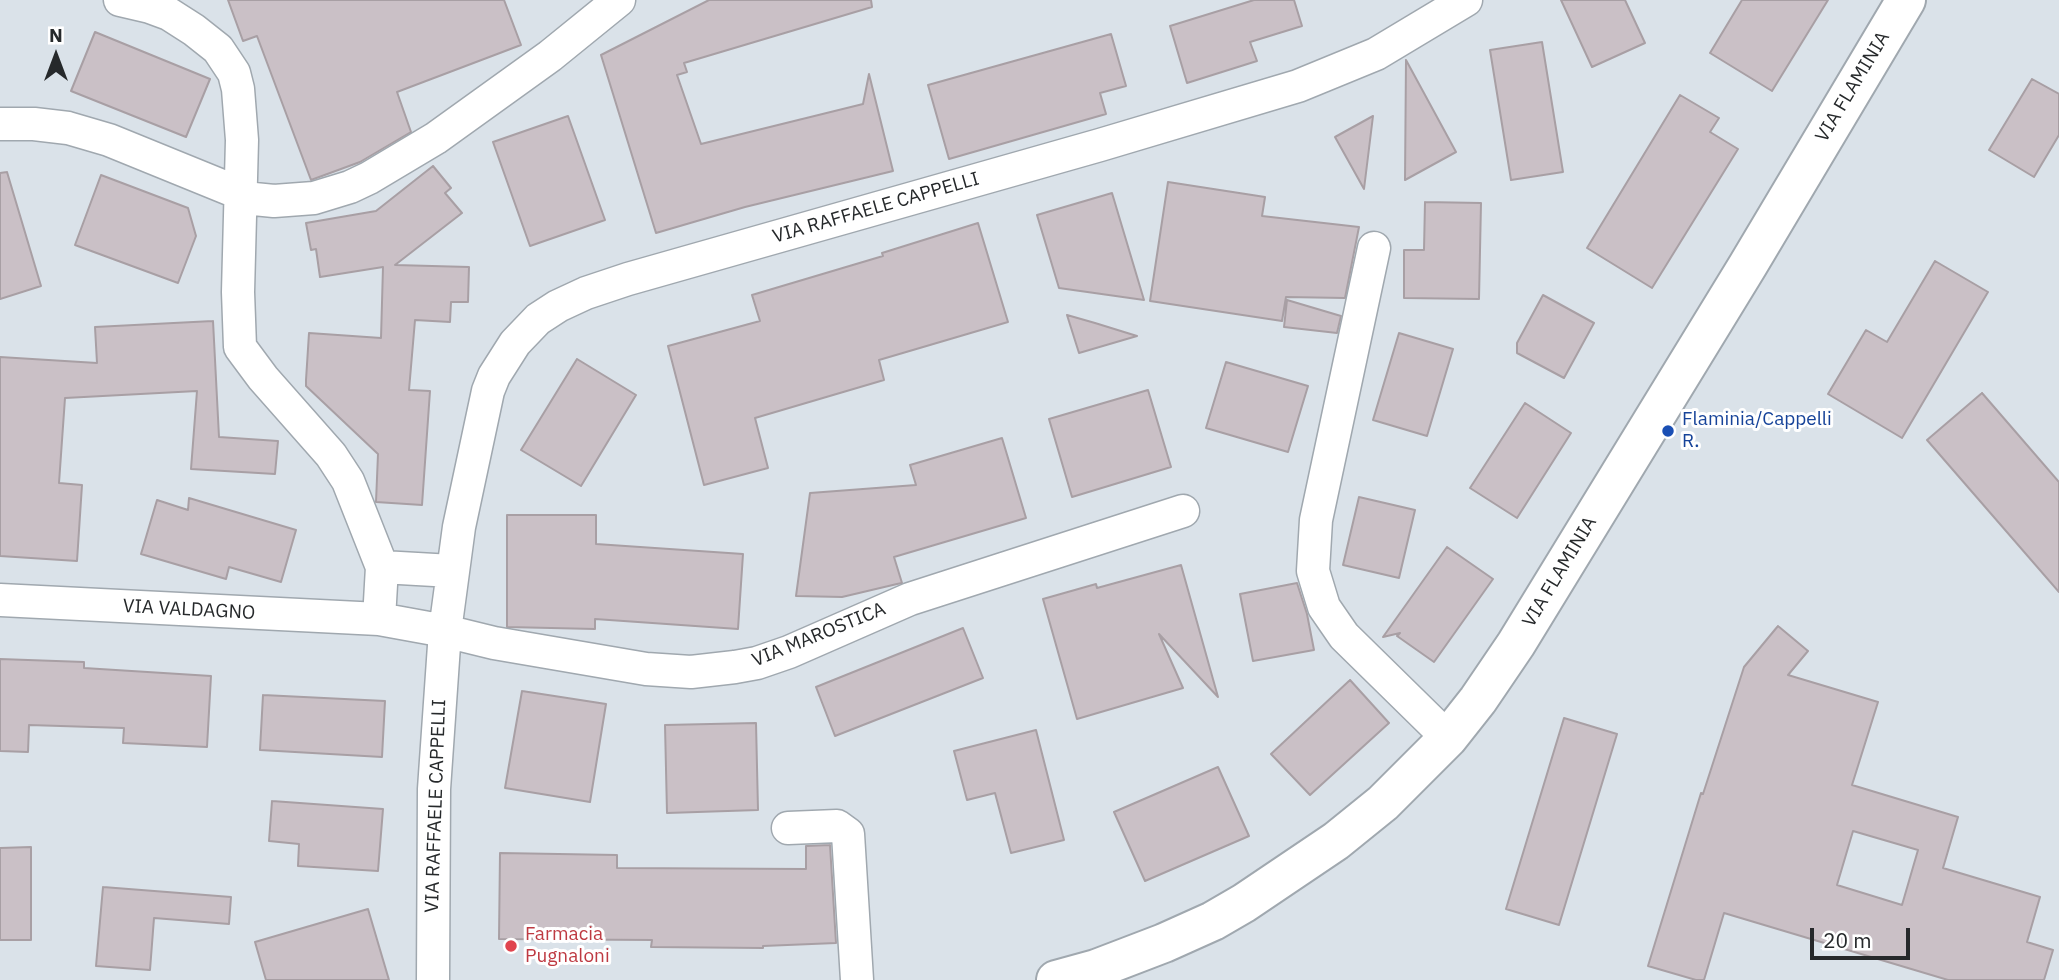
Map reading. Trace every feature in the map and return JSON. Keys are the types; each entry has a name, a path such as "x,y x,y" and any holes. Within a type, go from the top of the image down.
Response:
{"street":[{"path":"120,0 169,14 205,37 226,59 234,73 240,112 240,347 263,379 331,455 357,500 382,567 379,619"},
{"path":"0,124 68,128 109,140 254,199 274,201 314,198 369,178 436,138 540,63 619,0"},
{"name":"VIA RAFFAELE CAPPELLI","path":"433,980 434,789 452,571 470,467 488,391 515,343 538,319 586,293 641,275 1298,86 1376,54 1466,0"},
{"name":"VIA FLAMINIA","path":"1056,980 1096,969 1152,948 1213,921 1244,903 1336,841 1375,810 1448,737 1478,701 1516,644 1748,265 1906,0"},
{"path":"1374,248 1316,520 1313,571 1324,607 1339,630 1448,737"},
{"name":"VIA MAROSTICA","path":"379,619 494,643 646,669 691,672 735,667 789,652 909,599 1183,511"},
{"path":"382,567 452,571"},
{"name":"VIA VALDAGNO","path":"0,600 379,619"},
{"path":"788,828 837,826 848,834 857,980"}],"building":[{"path":"228,0 504,0 521,45 397,92 411,132 360,162 311,180 257,36 243,41"},
{"path":"709,0 871,0 872,7 684,63 687,72 677,75 701,144 863,104 869,74 893,171 745,207 656,233 601,55"},
{"path":"1254,0 1294,0 1302,26 1250,42 1257,61 1187,83 1170,26"},
{"path":"1561,0 1625,0 1645,43 1592,67"},
{"path":"1742,0 1828,0 1772,91 1710,53"},
{"path":"95,32 210,79 186,137 71,91"},
{"path":"1111,34 1126,86 1100,93 1106,114 949,159 928,85"},
{"path":"1542,42 1563,172 1511,180 1490,50"},
{"path":"1406,60 1456,152 1405,180"},
{"path":"2032,79 2059,94 2059,135 2034,177 1989,150"},
{"path":"1680,95 1719,118 1710,132 1738,149 1652,288 1587,248"},
{"path":"568,116 605,220 530,246 493,142"},
{"path":"1373,116 1364,189 1335,137"},
{"path":"433,166 451,188 445,193 462,213 395,265 469,267 468,302 451,302 450,322 415,320 409,390 430,391 422,505 376,502 378,454 306,386 306,380 309,333 381,338 383,267 320,277 316,249 311,250 306,223 376,211"},
{"path":"7,172 41,286 0,299 0,173"},
{"path":"101,175 188,208 196,236 178,283 75,245"},
{"path":"1168,182 1265,197 1262,216 1359,227 1345,298 1286,297 1282,321 1150,301"},
{"path":"1112,193 1144,300 1059,288 1037,215"},
{"path":"1425,202 1481,203 1479,299 1404,298 1404,250 1424,250"},
{"path":"978,223 1008,322 879,360 884,380 755,418 768,468 704,485 668,346 760,321 752,295 883,256 882,253"},
{"path":"1935,261 1988,292 1902,438 1828,394 1866,330 1887,342"},
{"path":"1543,295 1594,323 1564,378 1517,353 1517,343"},
{"path":"1287,300 1341,316 1337,333 1284,327"},
{"path":"1067,315 1095,323 1137,336 1079,353"},
{"path":"213,321 219,437 278,441 275,474 191,469 197,391 65,398 59,483 82,485 77,561 0,556 0,357 97,363 95,327"},
{"path":"1399,333 1453,349 1427,436 1373,420"},
{"path":"577,359 636,395 581,486 521,450"},
{"path":"1226,362 1308,386 1288,452 1206,428"},
{"path":"1148,390 1171,467 1072,497 1049,419"},
{"path":"1982,393 2059,482 2059,592 1927,440"},
{"path":"1525,403 1571,433 1517,518 1470,488"},
{"path":"1002,438 1026,518 894,557 902,583 842,597 796,596 810,493 916,485 910,465"},
{"path":"1359,497 1415,510 1399,578 1343,565"},
{"path":"189,498 296,530 281,582 229,567 226,579 141,554 157,500 188,510"},
{"path":"507,515 596,515 596,544 743,554 738,629 595,619 595,629 507,627"},
{"path":"1447,547 1493,579 1434,662 1397,636 1400,633 1383,637"},
{"path":"1181,565 1218,697 1159,634 1183,688 1077,719 1043,599 1096,584 1097,588"},
{"path":"1297,583 1314,650 1253,661 1240,594"},
{"path":"1778,626 1808,651 1788,675 1878,702 1852,785 1958,817 1943,868 2040,897 2027,942 2053,950 2044,980 1948,980 1724,913 1704,980 1648,966 1701,793 1703,794 1744,667","holes":["1853,831 1918,850 1902,905 1837,885"]},
{"path":"963,628 983,678 835,736 816,687"},
{"path":"0,659 84,662 84,668 211,676 207,747 123,743 124,728 29,725 28,752 0,751"},
{"path":"1350,680 1389,723 1310,795 1271,754"},
{"path":"522,691 606,704 590,802 505,788"},
{"path":"263,695 385,701 382,757 260,750"},
{"path":"1564,718 1617,734 1559,925 1506,909"},
{"path":"756,723 758,810 667,813 665,725"},
{"path":"1036,730 1064,840 1011,853 995,793 967,800 954,751"},
{"path":"1218,767 1249,836 1145,881 1114,812"},
{"path":"272,801 383,809 378,871 298,866 299,844 269,841"},
{"path":"830,845 836,943 763,948 651,947 652,940 499,939 500,853 617,855 617,868 806,869 806,846"},
{"path":"31,847 31,940 0,940 0,848"},
{"path":"103,887 231,897 229,924 154,918 150,970 96,966"},
{"path":"368,909 389,980 266,980 255,942"}],"place":[{"name":"Flaminia/Cappelli R.","path":"1668,431"},
{"name":"Farmacia Pugnaloni","path":"511,946"}]}
